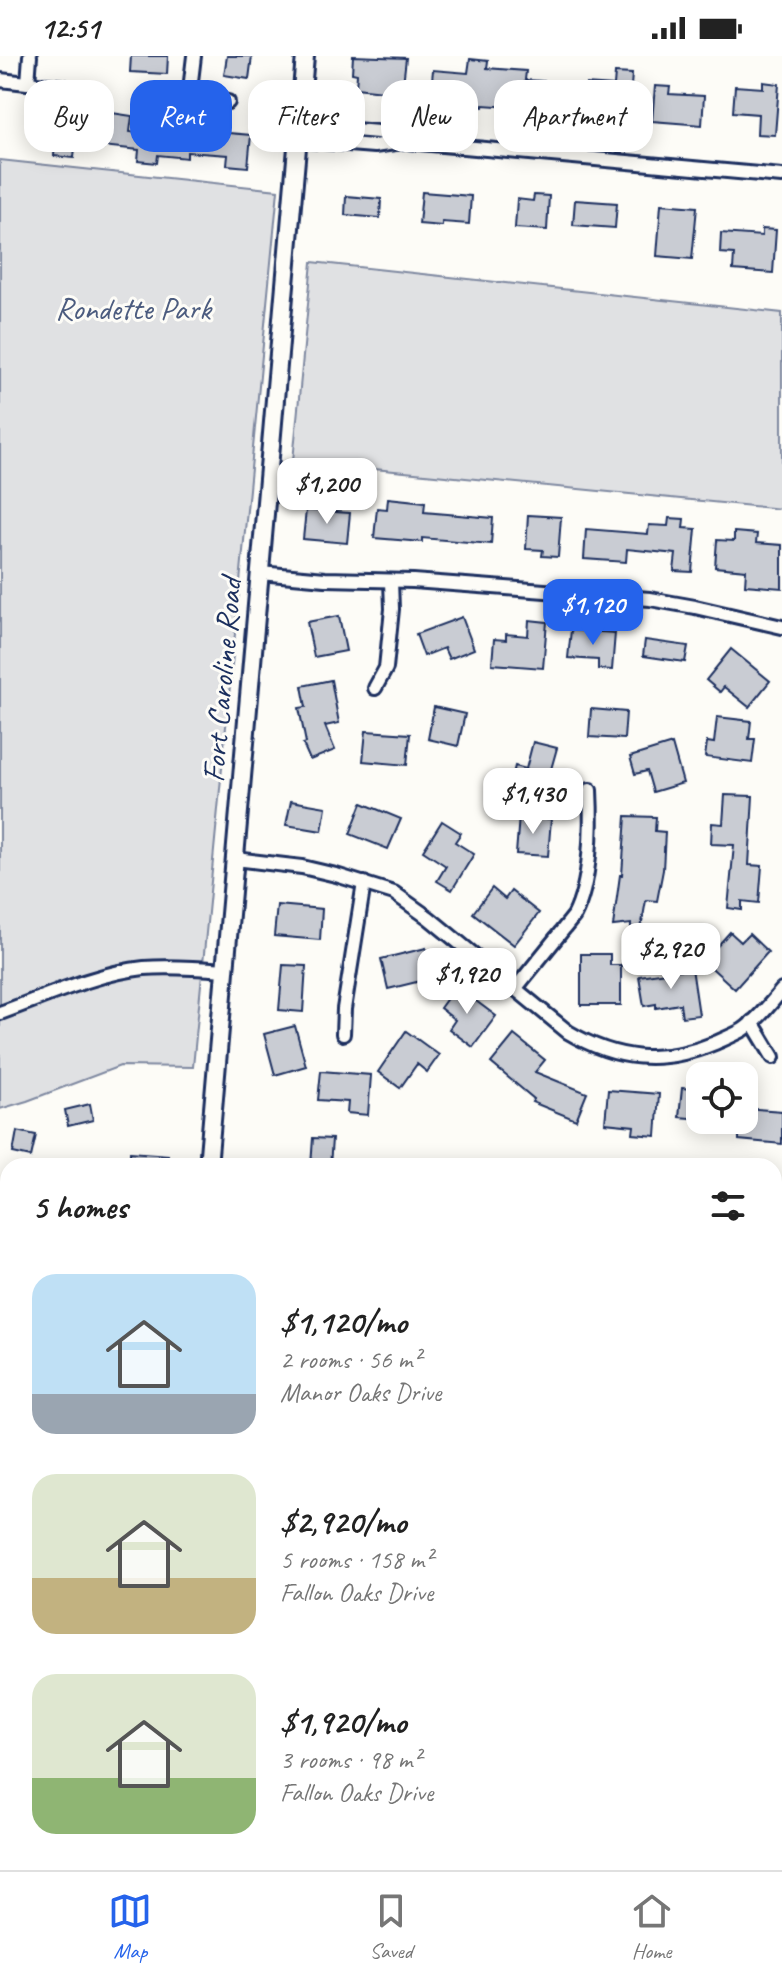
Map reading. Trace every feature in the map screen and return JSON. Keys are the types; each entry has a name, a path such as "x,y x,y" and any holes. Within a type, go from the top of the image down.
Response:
{"street":[{"path":"28,80 30,56"},
{"path":"191,80 194,56"},
{"name":"Fort Caroline Road","path":"303,80 305,56"},
{"path":"0,80 24,83"},
{"path":"365,132 378,132 409,142 782,176"},
{"name":"Fort Caroline Road","path":"209,1158 297,152"},
{"path":"260,573 650,599 782,627"},
{"path":"375,688 386,668 392,609 391,581"},
{"path":"515,989 574,916 580,904 585,887 590,790"},
{"path":"235,859 302,867 394,893 568,1032 590,1045 614,1053 641,1058 694,1052 741,1031 782,990"},
{"path":"343,1034 344,1009 364,883"},
{"path":"0,1013 95,979 143,968 225,970"},
{"path":"752,1022 773,1057"}],"green space":[{"name":"Rondette Park","path":"0,160 278,190 193,1067 120,1066 0,1109"},
{"path":"312,262 782,313 782,509 293,461"}],"building":[{"path":"131,56 168,56 167,74 130,72"},
{"path":"227,56 252,56 249,79 224,75"},
{"path":"353,56 406,58 403,80 381,80 381,91 365,89 365,80 357,80 357,74 352,73"},
{"path":"470,59 488,61 487,68 526,71 525,80 494,80 494,106 483,107 478,106 478,80 432,80 433,70 468,73"},
{"path":"615,73 632,74 632,80 614,80"},
{"path":"763,82 779,84 775,135 757,134 758,114 733,112 735,86 763,88"},
{"path":"655,86 670,87 669,94 704,96 702,125 653,121"},
{"path":"114,113 130,116 130,149 114,147"},
{"path":"232,133 248,135 248,167 227,165 228,155 187,152 232,152"},
{"path":"54,152 75,152 74,158 54,156"},
{"path":"139,152 187,152 187,158 158,155 157,163 138,161"},
{"path":"422,192 471,196 469,224 419,224"},
{"path":"534,195 549,196 547,230 515,228 517,199 533,201"},
{"path":"346,196 381,199 380,218 345,215"},
{"path":"575,200 617,203 615,228 573,225"},
{"path":"661,204 697,207 692,259 657,256"},
{"path":"762,229 776,230 773,273 733,270 734,254 720,253 721,233 762,236"},
{"path":"388,498 425,502 424,512 493,518 491,544 422,538 422,542 374,538 377,508 387,509"},
{"path":"306,510 350,513 347,543 303,539"},
{"path":"528,515 561,517 558,557 542,556 543,550 526,549"},
{"path":"669,518 684,519 683,528 696,529 692,572 674,571 676,554 627,549 626,562 584,559 586,529 648,534 649,525 668,526"},
{"path":"734,532 757,534 756,543 782,545 782,588 745,585 746,570 715,567 717,540 734,541"},
{"path":"339,616 346,651 314,657 307,622"},
{"path":"462,617 474,649 449,659 444,648 424,656 416,634"},
{"path":"529,620 547,622 543,668 492,664 494,639 506,640 506,634 528,636"},
{"path":"571,630 615,633 612,670 598,669 598,660 568,658"},
{"path":"645,640 688,646 685,662 643,656"},
{"path":"731,649 770,681 749,707 724,687 720,692 706,680"},
{"path":"331,680 339,723 325,726 335,750 310,760 303,744 306,743 299,708 306,707 302,686"},
{"path":"434,707 465,714 458,746 428,739"},
{"path":"591,709 626,712 624,739 589,737"},
{"path":"717,717 751,721 749,739 755,739 752,763 705,757 707,742 714,743"},
{"path":"366,731 410,734 407,765 363,761"},
{"path":"533,742 557,748 544,794 510,785 515,766 526,769"},
{"path":"672,744 683,783 653,792 647,771 635,774 630,757"},
{"path":"725,795 753,796 749,865 762,866 759,903 742,901 742,910 728,908 734,845 711,844 712,823 723,824"},
{"path":"291,801 326,807 322,831 286,825"},
{"path":"362,803 401,819 388,849 350,834"},
{"path":"519,816 551,819 548,856 516,854"},
{"path":"626,816 656,817 655,831 665,832 657,901 646,900 641,929 631,928 631,924 613,926 622,875"},
{"path":"442,821 461,833 455,842 474,854 452,890 437,881 446,866 423,851"},
{"path":"492,888 505,899 511,891 539,913 514,945 473,913"},
{"path":"277,905 322,909 320,940 274,936"},
{"path":"730,932 741,942 749,934 768,952 735,989 704,961"},
{"path":"426,948 433,978 388,989 381,959"},
{"path":"581,954 610,954 610,965 621,965 621,1005 581,1005"},
{"path":"283,965 306,966 303,1012 279,1010"},
{"path":"692,968 699,1015 682,1017 680,1004 656,1008 656,1004 644,1006 639,976"},
{"path":"456,986 496,1016 473,1047 449,1029 455,1020 440,1008"},
{"path":"295,1026 306,1066 275,1075 264,1034"},
{"path":"406,1031 439,1055 427,1072 417,1064 400,1088 378,1072"},
{"path":"514,1035 545,1060 535,1072 587,1093 576,1120 532,1102 534,1099 491,1063"},
{"path":"321,1071 371,1075 368,1115 347,1113 348,1102 318,1100"},
{"path":"682,1088 686,1088 686,1118 679,1117"},
{"path":"608,1090 659,1094 656,1136 633,1134 634,1126 605,1123"},
{"path":"90,1104 93,1120 68,1126 65,1110"},
{"path":"758,1109 782,1111 782,1144 739,1140 739,1134 758,1134"},
{"path":"17,1131 36,1135 31,1157 13,1153"},
{"path":"313,1138 332,1139 331,1158 312,1158"},
{"path":"130,1152 168,1155 168,1158 130,1158"}]}
